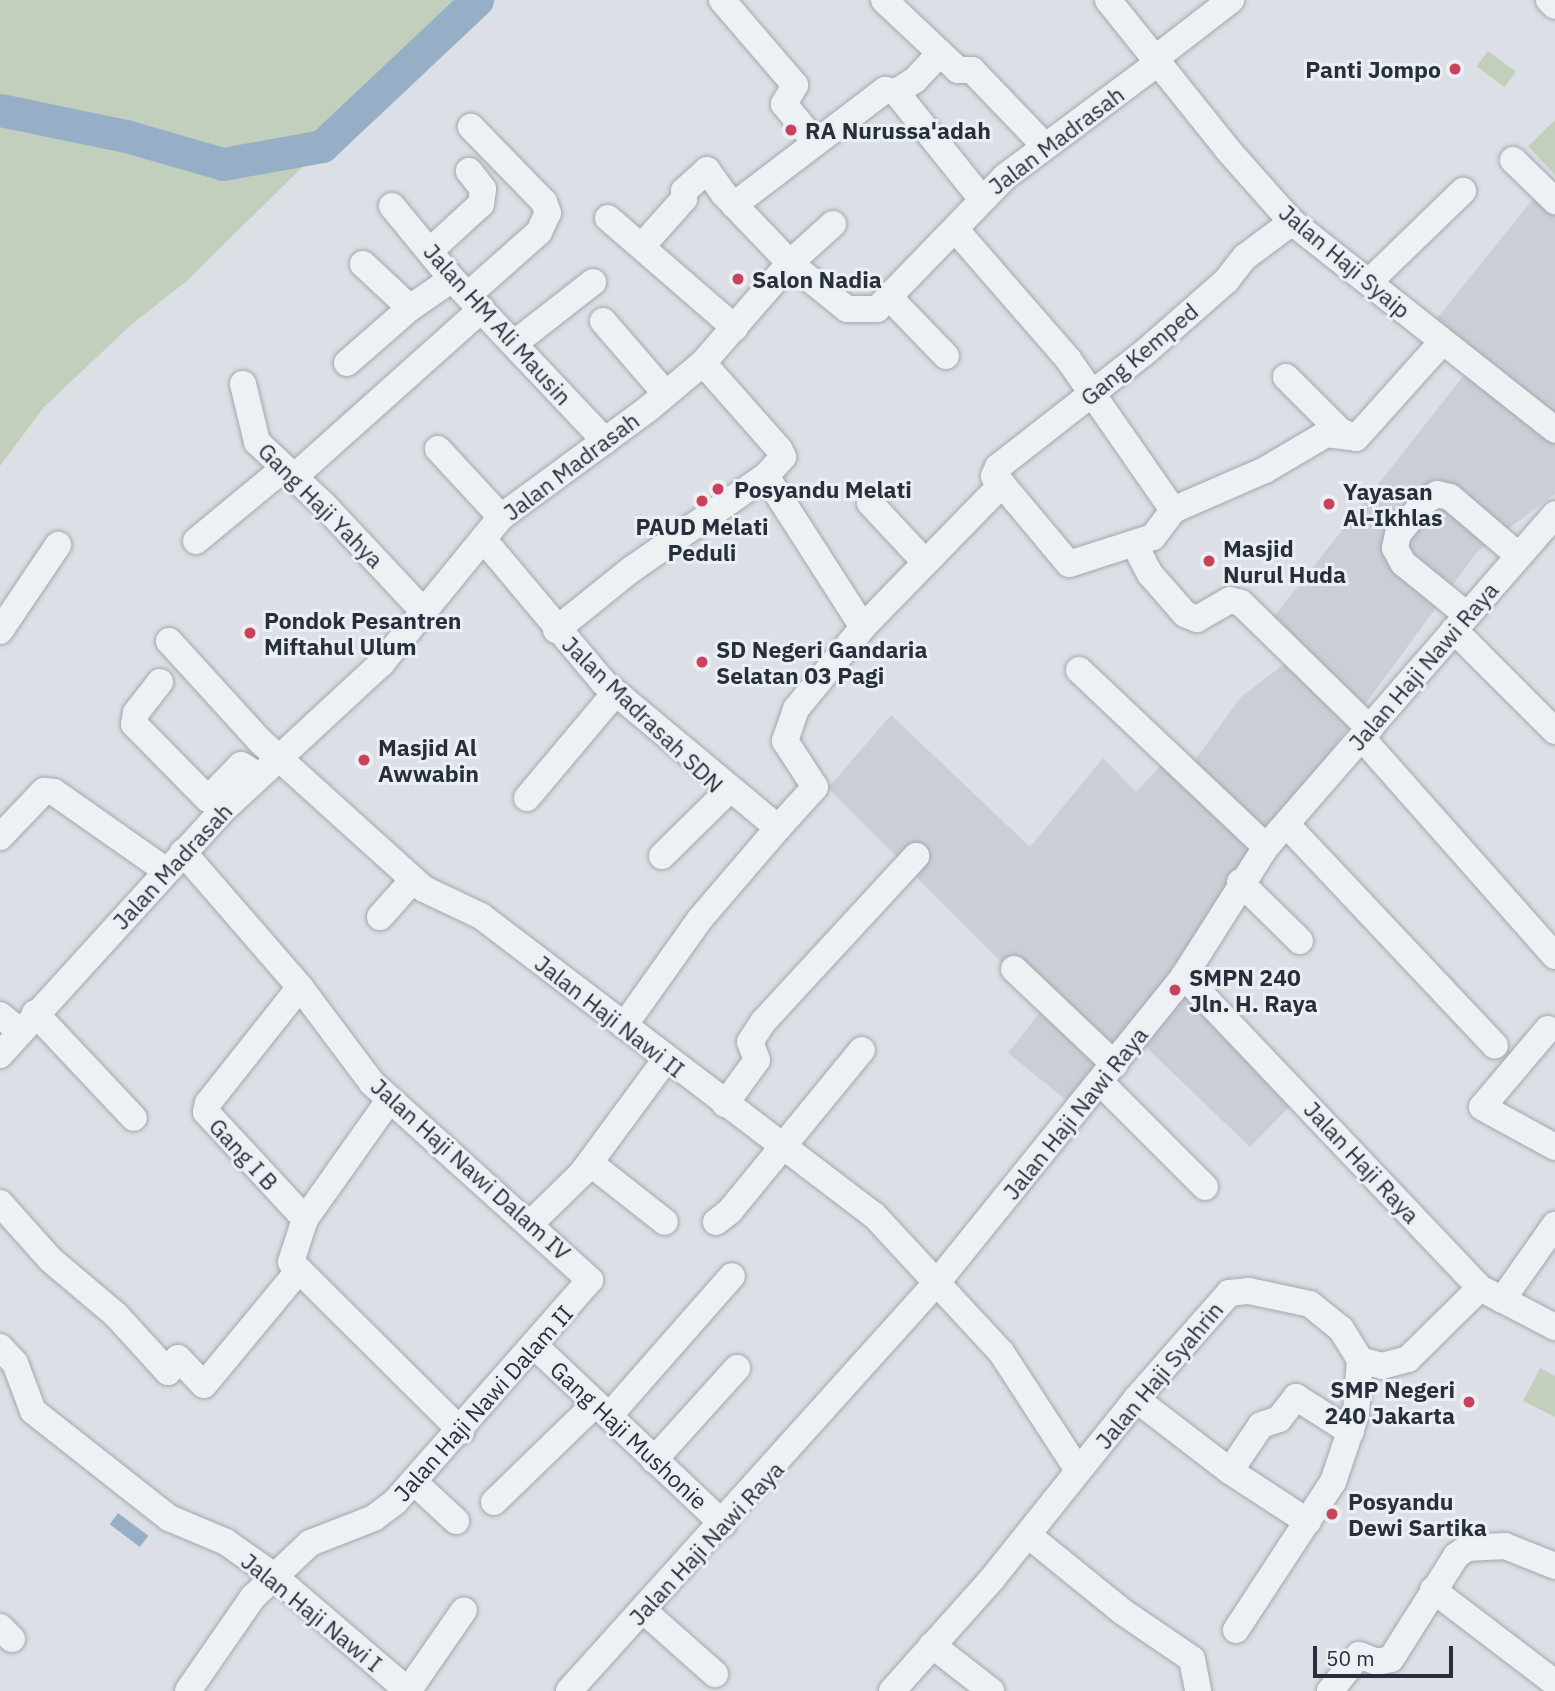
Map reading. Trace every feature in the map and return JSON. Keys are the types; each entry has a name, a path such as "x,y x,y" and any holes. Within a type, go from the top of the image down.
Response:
{"street":[{"path":"722,0 795,85 784,104 816,144"},
{"path":"884,0 958,70 972,70 1044,145"},
{"name":"Jalan Haji Syaip","path":"1108,0 1228,150 1292,222 1555,430"},
{"name":"Jalan Madrasah","path":"0,1055 18,1020 279,756 381,664 501,517 605,441 703,363 790,263 847,309 877,309 956,229 981,198 1044,145 1158,60 1231,0"},
{"path":"1549,0 1555,6"},
{"path":"729,199 816,144 886,90 906,86 940,53"},
{"path":"906,86 981,198"},
{"path":"196,541 288,473 467,294 539,232 548,213 544,202 471,127"},
{"path":"1513,160 1555,201"},
{"path":"643,245 705,170 790,263 833,224"},
{"path":"431,250 481,204 483,189 469,171"},
{"path":"1369,282 1463,191"},
{"name":"Jalan HM Ali Mausin","path":"392,206 467,294 605,441"},
{"path":"608,218 643,245 735,328"},
{"name":"Gang Kemped","path":"1002,484 994,476 998,467 1217,289 1245,257 1292,222"},
{"path":"956,229 1017,296 1092,392 1173,510"},
{"path":"363,264 410,308"},
{"path":"516,344 593,282"},
{"path":"347,363 410,308 467,294"},
{"path":"889,296 946,356"},
{"path":"603,321 666,394"},
{"path":"624,1026 680,946 815,787 785,741 786,729 802,701 863,627 1002,484 1069,564 1122,543 1135,545 1153,537 1173,510 1265,470 1326,434 1360,436 1443,342"},
{"path":"703,363 779,449 783,457 766,476 863,627"},
{"path":"1286,377 1349,437"},
{"name":"Gang Haji Yahya","path":"243,384 257,442 425,613"},
{"path":"438,449 501,517"},
{"name":"Jalan Madrasah SDN","path":"556,630 632,569 766,476"},
{"path":"1518,555 1450,497 1437,494 1424,501 1398,534 1395,548 1403,564 1461,623 1555,731"},
{"path":"870,503 925,562"},
{"name":"Jalan Haji Nawi Raya","path":"569,1691 723,1524 939,1280 1108,1074 1184,976 1240,883 1266,847 1555,514"},
{"name":"Jalan Madrasah SDN","path":"484,540 556,630 615,693 729,790 662,856"},
{"path":"0,631 58,545"},
{"path":"1135,545 1150,574 1185,614 1197,618 1230,600 1241,603 1366,734 1555,956"},
{"name":"Jalan Haji Nawi II","path":"169,641 279,756 413,880 481,916 874,1215 939,1280"},
{"path":"1079,670 1266,847"},
{"path":"160,682 136,713 134,724 208,799 241,765 259,776"},
{"path":"527,798 615,693"},
{"path":"729,790 778,828"},
{"name":"Jalan Haji Nawi Dalam IV","path":"0,837 44,791 54,792 174,861 300,987 372,1083 589,1276 583,1292"},
{"path":"1287,825 1496,1046"},
{"path":"725,1104 757,1060 750,1042 763,1022 916,856"},
{"path":"380,917 413,880"},
{"path":"1240,883 1300,941"},
{"path":"1014,969 1205,1187"},
{"name":"Jalan Haji Raya","path":"1184,976 1491,1294 1555,1327"},
{"name":"Gang I B","path":"300,987 208,1103 206,1112 305,1219"},
{"path":"18,1020 134,1118"},
{"path":"1548,1029 1482,1107 1555,1147"},
{"path":"716,1222 730,1211 862,1050"},
{"path":"530,1224 590,1163 666,1059"},
{"path":"390,1099 305,1219 290,1258 461,1431"},
{"path":"590,1163 665,1222"},
{"path":"0,1203 51,1259 116,1315 117,1321 168,1372 177,1358 204,1385 299,1270"},
{"path":"1236,1630 1333,1482 1351,1432 1360,1360 1382,1366 1403,1362 1491,1294 1555,1225"},
{"path":"494,1502 602,1410 732,1276"},
{"name":"Jalan Haji Syahrin","path":"939,1280 1001,1352 1078,1470"},
{"name":"Jalan Haji Syahrin","path":"892,1691 1028,1535 1136,1399 1220,1300 1237,1290 1310,1304 1341,1329 1360,1360"},
{"name":"Jalan Haji Nawi Dalam II","path":"188,1691 238,1613 274,1576 310,1543 374,1518 415,1483 583,1292"},
{"name":"Gang Haji Mushonie","path":"535,1346 723,1524"},
{"name":"Jalan Haji Nawi I","path":"0,1348 15,1363 33,1411 169,1518 226,1542 274,1576 408,1691"},
{"path":"654,1460 737,1368"},
{"path":"1230,1471 1261,1425 1279,1419 1296,1397 1351,1432"},
{"path":"1136,1399 1230,1471 1308,1522"},
{"path":"415,1483 456,1521"},
{"path":"1028,1535 1123,1612 1192,1659 1198,1691"},
{"path":"1331,1691 1359,1655 1377,1662 1391,1659 1456,1556 1485,1544 1505,1546 1553,1562"},
{"path":"1433,1590 1555,1683"},
{"path":"408,1691 464,1610"},
{"path":"644,1611 715,1674"},
{"path":"932,1645 991,1691"}],"shaded area":[{"path":"1542,188 1555,200 1555,494 1477,552 1165,977 1295,1101 1250,1147 1126,1028 1066,1100 1008,1053 1045,1006 828,788 891,715 1030,847 1103,758 1136,792 1171,755 1189,768 1241,697 1300,652 1269,623 1475,361 1429,328"}],"green space":[{"path":"0,0 477,0 442,29 188,280 131,325 44,407 0,466"},
{"path":"1488,51 1516,72 1505,87 1477,66"},
{"path":"1555,120 1555,175 1528,146"},
{"path":"1540,1368 1555,1376 1555,1417 1523,1401"}],"water":[{"path":"118,1513 148,1536 140,1547 110,1524"}],"waterway":[{"path":"0,110 126,136 223,164 322,146 477,0"}],"place":[{"name":"Panti Jompo","path":"1455,69"},
{"name":"RA Nurussa'adah","path":"791,130"},
{"name":"Salon Nadia","path":"738,279"},
{"name":"Posyandu Melati","path":"718,489"},
{"name":"PAUD Melati Peduli","path":"702,501"},
{"name":"Yayasan Al-Ikhlas","path":"1329,504"},
{"name":"Masjid Nurul Huda","path":"1209,561"},
{"name":"Pondok Pesantren Miftahul Ulum","path":"250,633"},
{"name":"SD Negeri Gandaria Selatan 03 Pagi","path":"702,662"},
{"name":"Masjid Al Awwabin","path":"364,760"},
{"name":"SMPN 240 Jln. H. Raya","path":"1175,990"},
{"name":"SMP Negeri 240 Jakarta","path":"1469,1402"},
{"name":"Posyandu Dewi Sartika","path":"1332,1514"}]}
